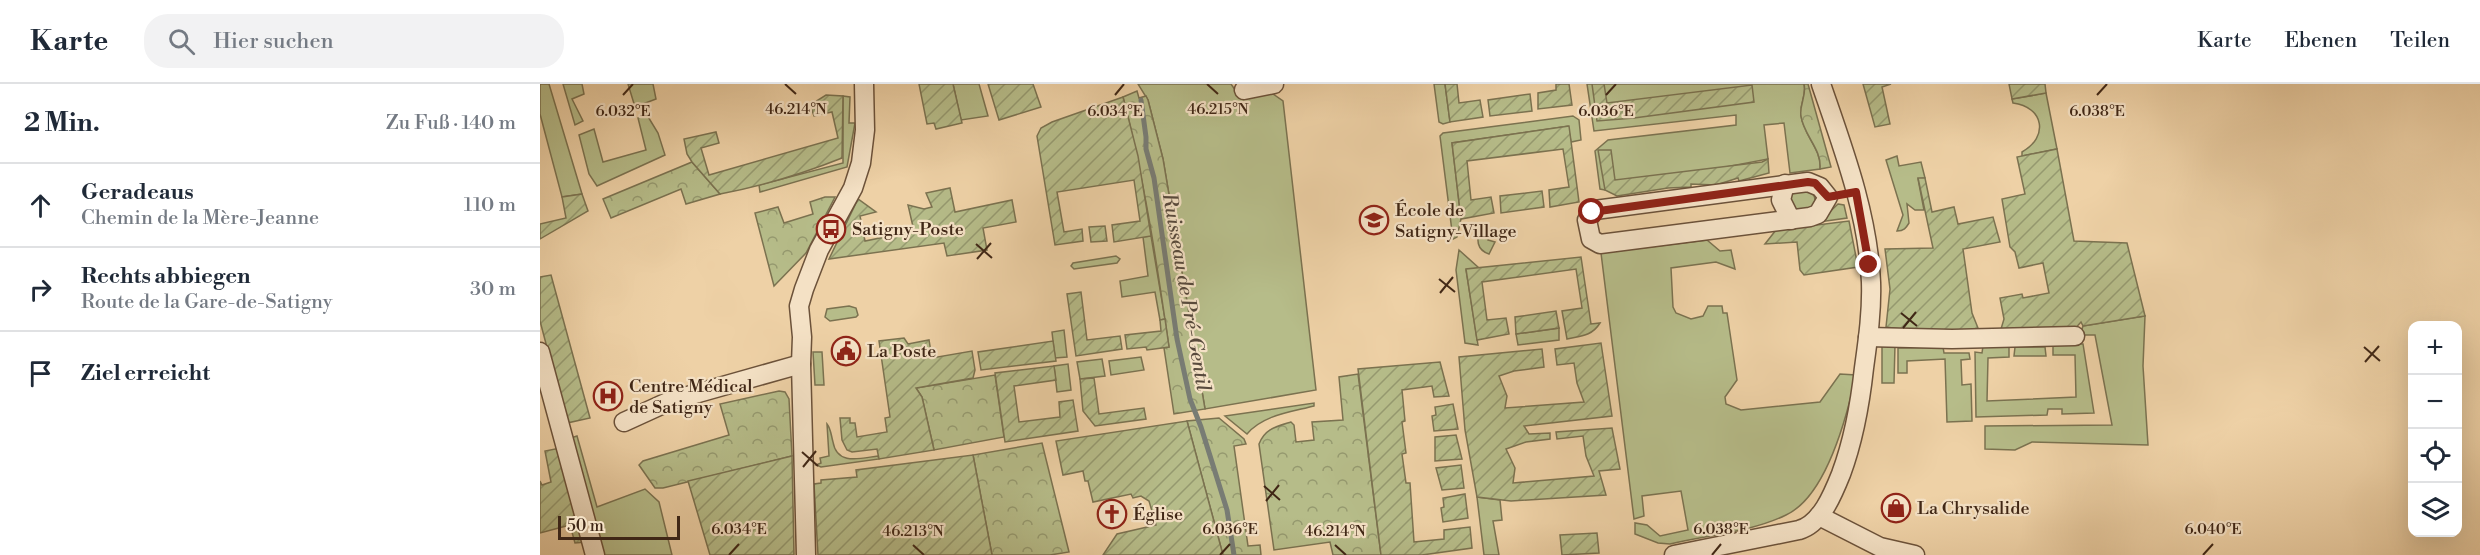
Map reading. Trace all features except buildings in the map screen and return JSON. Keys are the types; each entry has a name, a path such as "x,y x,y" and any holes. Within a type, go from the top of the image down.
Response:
{"street":[{"path":"806,555 802,337 799,306 819,250 853,188 861,163 865,130 864,84"},
{"path":"1244,90 1274,84"},
{"path":"1674,555 1804,529 1819,516 1835,487 1852,442 1858,415 1868,337 1871,309 1870,280 1866,241 1856,192 1821,84"},
{"path":"1828,197 1815,183 1785,184 1595,210 1587,220 1587,227 1591,239 1600,244 1791,220 1818,214 1828,197 1856,192"},
{"path":"1785,184 1781,200 1791,220"},
{"path":"1868,337 1952,339 2075,336"},
{"path":"540,352 595,555"},
{"path":"624,422 670,401 801,364"},
{"path":"1819,516 1880,547 1915,555"}],"green space":[{"path":"540,84 549,84 582,194 562,197 540,114"},
{"path":"563,84 582,84 584,94 572,99 583,121 575,125"},
{"path":"628,84 653,84 656,99 635,107"},
{"path":"919,84 953,84 962,123 936,129 934,123 927,124"},
{"path":"953,84 979,84 988,116 961,120"},
{"path":"988,84 1033,84 1041,107 999,120"},
{"path":"1138,84 1231,84 1240,97 1273,94 1283,101 1316,390 1205,409 1163,159 1148,100"},
{"path":"1434,84 1445,84 1450,122 1443,124 1439,122"},
{"path":"1445,84 1457,84 1459,103 1480,100 1483,117 1450,122"},
{"path":"1556,84 1569,84 1572,105 1538,109 1538,93 1556,90"},
{"path":"1587,84 1804,84 1802,123 1818,155 1820,169 1790,173 1784,123 1764,125 1768,159 1605,190 1600,189 1595,151 1608,140 1736,125 1736,115 1594,131"},
{"path":"1592,84 1604,84 1607,103 1752,85 1754,102 1597,121"},
{"path":"1804,84 1808,84 1831,167 1820,169 1816,149 1803,123 1801,112 1805,92"},
{"path":"1863,84 1891,84 1882,87 1890,124 1875,127"},
{"path":"2009,84 2045,84 2046,93 2012,99"},
{"path":"1137,91 1139,98 1146,96 1148,100 1163,159 1205,409 1174,414 1164,348 1169,347 1155,253 1144,190 1123,97"},
{"path":"2046,93 2057,149 2022,156 2022,152 2036,139 2039,123 2037,116 2031,110 2013,103 2012,99"},
{"path":"1530,94 1532,111 1490,116 1488,100"},
{"path":"826,95 843,96 842,158 782,179 720,194 687,154 684,139 716,132 719,143 701,148 709,175 838,138 832,112 814,116 810,105"},
{"path":"843,96 850,97 849,123 855,123 847,167 760,192 759,185 843,163"},
{"path":"1123,97 1138,156 1151,236 1114,242 1112,225 1140,221 1134,180 1057,192 1064,232 1082,229 1083,241 1055,245 1037,136 1041,128 1052,122"},
{"path":"647,115 658,133 665,155 597,186 589,174 579,135 594,129 603,162 646,150 638,118"},
{"path":"1573,116 1579,120 1581,140 1571,142 1568,126 1452,143 1461,219 1457,237 1453,239 1440,136 1443,133"},
{"path":"1569,126 1579,202 1550,207 1549,190 1569,187 1563,149 1467,161 1471,200 1491,197 1494,213 1461,219 1452,143"},
{"path":"2057,149 2074,241 2127,243 2145,316 2083,326 2081,322 2071,333 2001,329 2004,319 2000,298 2022,294 2023,298 2049,293 2043,263 2019,268 2015,252 2010,247 2002,199 2025,194 2017,157"},
{"path":"1598,150 1611,150 1615,180 1762,162 1768,159 1769,173 1739,181 1738,178 1716,185 1691,184 1691,187 1617,196 1605,190"},
{"path":"1897,156 1899,166 1921,162 1925,178 1918,179 1924,210 1915,210 1907,204 1909,223 1904,229 1897,231 1903,215 1886,160"},
{"path":"692,162 720,194 686,204 681,189 611,218 603,199"},
{"path":"1918,178 1925,178 1932,212 1954,207 1958,224 1993,217 2000,242 1963,249 1972,313 1978,328 1973,333 1929,333 1886,327 1890,289 1885,249 1933,248"},
{"path":"1806,187 1815,198 1812,211 1792,211 1790,193"},
{"path":"950,188 955,212 1012,200 1016,222 983,228 987,250 947,256 944,243 829,259 858,199 876,212 860,216 865,241 914,231 908,205 924,209 932,207 926,193"},
{"path":"1542,191 1544,207 1501,213 1500,196"},
{"path":"582,194 588,211 540,239 540,224 566,218 562,197"},
{"path":"825,197 835,197 806,253 774,286 755,213 778,207 784,223 813,214 810,202"},
{"path":"1838,204 1844,205 1847,218 1819,222"},
{"path":"1849,221 1858,267 1804,275 1800,270 1797,242 1765,244 1776,230"},
{"path":"1105,226 1107,241 1091,242 1089,227"},
{"path":"1482,229 1492,229 1488,240 1495,242 1489,254 1478,244 1478,237"},
{"path":"1151,236 1165,319 1160,320 1155,292 1122,297 1120,281 1148,276 1143,237"},
{"path":"1707,240 1720,251 1731,250 1735,269 1716,262 1671,268 1673,307 1676,313 1691,319 1703,316 1708,306 1722,306 1723,313 1727,313 1737,380 1725,397 1726,404 1741,410 1820,402 1840,374 1856,375 1847,412 1833,453 1813,491 1800,505 1773,521 1670,544 1658,543 1635,534 1635,523 1647,525 1660,536 1688,530 1681,491 1642,496 1644,516 1634,519 1601,253"},
{"path":"1459,250 1479,268 1466,270 1478,345 1465,343 1456,270"},
{"path":"1116,256 1120,259 1117,263 1074,269 1071,266 1073,263"},
{"path":"1581,257 1591,324 1600,323 1593,331 1567,339 1562,311 1582,308 1576,269 1482,282 1487,320 1506,318 1509,334 1477,340 1466,269"},
{"path":"551,275 590,418 567,423 540,321 540,277"},
{"path":"1081,292 1087,340 1120,336 1122,349 1076,356 1067,294"},
{"path":"849,306 856,308 858,315 856,317 830,321 825,317 827,309"},
{"path":"1556,311 1559,328 1516,334 1515,317"},
{"path":"2145,316 2143,366 2148,445 2032,442 2015,450 1985,449 1985,426 2112,425 2095,335 2080,335 2083,326"},
{"path":"1165,319 1169,347 1147,350 1146,347 1127,349 1125,335 1161,331 1160,320"},
{"path":"1559,328 1559,340 1518,345 1516,334"},
{"path":"1064,330 1067,357 1055,358 1052,332"},
{"path":"904,338 908,344 929,340 932,358 972,351 975,370 973,378 916,388 922,397 934,450 879,459 877,449 852,452 847,450 842,440 840,418 850,418 850,423 855,423 857,437 887,432 885,418 890,417 879,341"},
{"path":"1053,341 1056,361 981,370 978,352"},
{"path":"1601,343 1612,416 1524,426 1529,434 1550,433 1550,439 1526,442 1506,449 1515,468 1513,483 1594,476 1586,456 1583,436 1557,439 1556,432 1612,428 1620,469 1599,471 1606,495 1511,501 1477,497 1465,430 1459,357 1542,349 1544,367 1514,371 1499,376 1507,396 1505,408 1584,402 1577,383 1574,363 1557,365 1555,349"},
{"path":"1882,344 1895,345 1894,383 1882,383"},
{"path":"2053,344 2083,344 2094,413 2062,414 2062,409 2048,409 2047,415 1976,417 1975,352 1982,353 1983,346 2009,346 2009,357 1988,358 1987,401 2076,397 2075,355 2053,355"},
{"path":"1943,347 1944,353 1969,353 1970,359 1961,360 1962,385 1971,384 1972,421 1947,422 1945,359 1907,361 1907,373 1898,373 1898,348"},
{"path":"2015,347 2045,347 2046,356 2014,356"},
{"path":"813,352 822,352 824,385 815,385"},
{"path":"1141,357 1144,370 1111,375 1109,361"},
{"path":"1102,359 1105,376 1080,379 1077,362"},
{"path":"1440,362 1449,396 1434,397 1432,386 1402,390 1405,421 1402,422 1406,453 1402,454 1406,483 1410,483 1414,542 1444,539 1444,530 1470,527 1472,548 1422,555 1381,555 1358,369"},
{"path":"1068,364 1071,390 1057,392 1054,366"},
{"path":"1054,366 1056,380 1014,386 1019,422 1060,417 1059,402 1073,400 1078,431 1005,442 995,373"},
{"path":"1358,374 1381,555 1333,555 1330,542 1274,550 1259,444 1261,439 1275,427 1291,422 1294,425 1296,442 1314,440 1312,422 1343,420 1339,377"},
{"path":"995,375 1004,437 934,450 922,397 916,388"},
{"path":"1094,378 1099,414 1144,408 1146,419 1095,426 1083,411 1080,379"},
{"path":"779,391 785,392 789,399 792,456 663,488 655,488 639,465 643,461 729,435 720,404"},
{"path":"1314,403 1314,406 1269,418 1247,434 1225,416"},
{"path":"1453,404 1458,429 1434,431 1432,416 1436,415 1435,407"},
{"path":"1219,418 1244,439 1246,444 1234,446 1248,546 1260,545 1261,555 1223,555 1187,421"},
{"path":"1187,421 1223,555 1103,555 1117,534 1156,525 1149,501 1141,496 1133,498 1131,494 1093,502 1083,471 1063,475 1056,441"},
{"path":"827,424 835,450 839,455 851,459 878,456 879,459 821,467 816,465 821,463 820,458 829,456"},
{"path":"1456,435 1462,459 1435,461 1435,437"},
{"path":"577,436 597,507 645,489 659,502 672,555 604,555 571,438"},
{"path":"1042,443 1069,552 1050,555 992,555 973,455"},
{"path":"560,448 586,542 575,543 570,525 540,533 540,481 542,485 551,482 545,451"},
{"path":"973,455 992,555 818,555 814,484 821,483 821,480 857,477 856,470"},
{"path":"792,456 794,555 710,555 688,481"},
{"path":"1461,465 1464,488 1442,490 1436,468"},
{"path":"1465,494 1468,518 1443,522 1441,508 1444,507 1443,498"},
{"path":"1477,497 1500,500 1502,520 1493,521 1499,555 1484,555"},
{"path":"1597,533 1599,553 1562,555 1560,535"}],"waterway":[{"name":"Ruisseau de Pré-Gentil","path":"1141,100 1146,149 1154,178 1177,339 1190,399 1227,510 1234,555"}],"place":[{"name":"École de Satigny-Village","path":"1374,220"},
{"name":"Satigny-Poste","path":"831,229"},
{"name":"La Poste","path":"846,351"},
{"name":"Centre Médical de Satigny","path":"608,396"},
{"name":"La Chrysalide","path":"1896,508"},
{"name":"Église","path":"1112,514"}],"route":[{"path":"1592,212 1808,182 1815,183 1828,197 1856,192 1869,265"}]}
